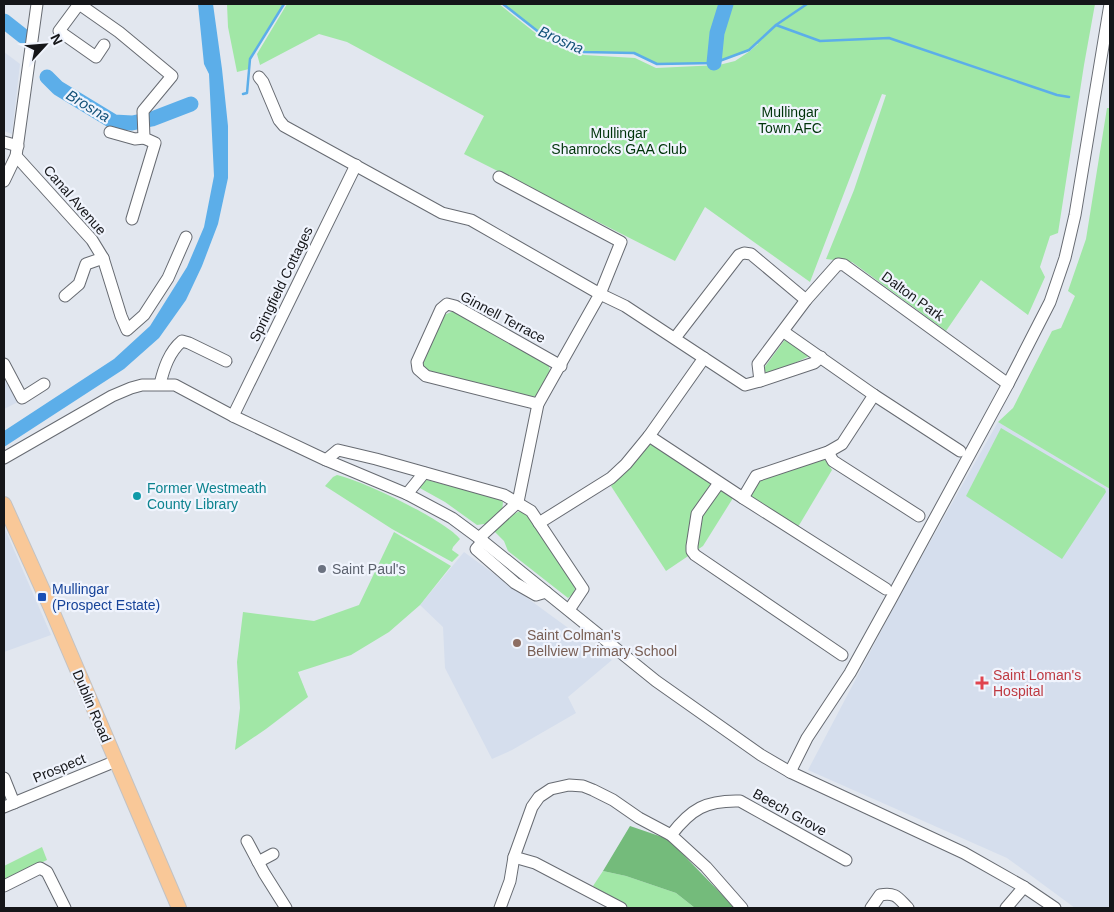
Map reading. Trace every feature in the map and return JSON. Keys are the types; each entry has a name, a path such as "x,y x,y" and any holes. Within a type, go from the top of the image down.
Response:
{"main road":[{"name":"Dublin Road","path":"4,504 179,908"}],"street":[{"path":"4,181 17,151 37,4"},
{"path":"104,45 96,57 59,31 79,4 119,32 172,76 143,111 143,132 135,140 110,132"},
{"path":"790,772 806,738 850,673 1008,384 1050,302 1066,258 1075,215 1110,4"},
{"path":"259,77 263,82 279,120 284,126 442,213 471,220 600,294 625,306 745,385 814,363 821,357"},
{"path":"132,220 155,143 143,132"},
{"path":"4,142 17,151"},
{"name":"Canal Avenue","path":"17,151 92,240 103,258 127,330 144,315 168,278 186,237"},
{"name":"Springfield Cottages","path":"233,416 356,165"},
{"path":"499,177 621,242 600,294 538,404 518,502 481,540 476,549 515,583 536,595 546,592 656,681 790,772 964,853 1024,887 1055,908"},
{"path":"674,338 739,255 744,252 751,254 806,300"},
{"path":"66,296 79,284 86,264 103,258"},
{"name":"Dalton Park","path":"760,381 758,364 784,332 806,300 838,264 844,265 1008,384"},
{"name":"Ginnell Terrace","path":"538,404 426,376 418,368 417,362 441,309 447,304 455,306 561,366"},
{"path":"784,332 874,395 960,451"},
{"path":"160,384 165,365 176,346 182,341 226,361"},
{"path":"540,524 611,478 626,464 649,436 704,358"},
{"path":"4,364 22,398 44,384"},
{"path":"4,458 112,396 142,385 175,384 233,416 326,460 407,494 452,518 481,540"},
{"path":"743,498 756,476 828,452 842,444 874,395"},
{"path":"649,436 719,483 886,589"},
{"path":"326,460 338,450 504,495 518,502 531,511 583,589 569,610"},
{"path":"828,452 833,461 919,516"},
{"path":"407,494 424,473"},
{"path":"719,483 697,514 692,546 695,556 842,655"},
{"name":"Prospect","path":"4,778 9,805 116,761"},
{"path":"500,908 510,881 514,857 532,807 539,797 551,789 569,785 583,786 593,790 671,835 706,866 742,908"},
{"name":"Beech Grove","path":"671,835 685,817 703,805 723,800 740,801 846,860"},
{"path":"247,842 286,908"},
{"path":"258,862 273,854"},
{"path":"514,857 535,863 621,908"},
{"path":"4,886 40,868 47,872 65,908"},
{"path":"1006,908 1024,887"},
{"path":"871,908 880,894 890,893 896,896 908,908"}],"shaded area":[{"path":"4,52 20,64 12,134 4,131"},
{"path":"4,373 18,402 4,409"},
{"name":"Saint Loman's Hospital","path":"998,422 1110,489 1110,908 1075,908 1007,858 808,770 900,595"},
{"path":"4,527 51,635 4,652"},
{"name":"Saint Colman's Bellview Primary School","path":"464,552 612,660 568,697 576,713 512,750 492,759 445,668 443,627 420,605"}],"green space":[{"path":"227,4 284,4 250,59 249,69 237,72 228,27"},
{"path":"287,4 499,4 538,35 584,55 635,58 656,68 719,65 735,61 758,44 756,43 749,50 714,63 657,64 634,53 584,52 540,33 503,4 1095,4 1058,233 1050,236 1040,267 1045,277 1028,315 981,280 946,331 852,262 826,259 854,190 886,95 882,94 810,282 705,207 675,261 464,154 484,116 347,42 319,34 260,65 257,54"},
{"path":"1107,108 1110,108 1110,489 998,422 1013,408 1052,331 1061,328 1075,296 1068,291 1086,239"},
{"path":"456,310 548,362 550,371 538,396 529,397 427,371 421,363 444,315"},
{"path":"789,334 816,353 767,376 764,368"},
{"path":"1001,428 1105,489 1106,492 1062,559 966,496"},
{"path":"653,444 733,498 703,546 666,571 611,486 649,445"},
{"path":"824,458 832,470 798,527 749,496 760,480"},
{"path":"337,475 383,492 438,522 460,539 452,550 459,555 452,562 392,529 325,486"},
{"path":"427,480 501,499 503,502 502,512 487,526 484,524 477,525 445,502 418,487"},
{"path":"522,510 526,512 574,585 573,594 568,598 508,551 504,541 494,531 510,516"},
{"path":"394,532 451,566 420,605 389,632 351,655 298,672 308,697 235,750 240,708 237,662 243,612 314,621 359,605"},
{"path":"630,826 668,839 735,908 695,908 676,893 626,876 603,871"},
{"path":"42,847 47,860 4,880 4,866"},
{"path":"603,871 626,876 676,893 695,908 628,907 593,886"}],"water":[{"path":"198,4 213,4 228,126 228,178 218,224 202,266 186,300 159,338 124,369 4,447 4,431 114,359 150,326 187,267 204,227 214,176 209,74 204,64"}],"waterway":[{"name":"Brosna","path":"243,94 247,93 250,59 284,4"},
{"name":"Brosna","path":"503,4 540,33 584,52 634,53 657,64 714,63 749,50 776,25 807,4"},
{"path":"714,63 717,33 726,4"},
{"name":"Brosna","path":"4,21 23,36"},
{"path":"776,25 820,41 889,38 1057,95 1069,97"},
{"name":"Brosna","path":"47,77 58,88 114,122 132,123 152,119 191,104"}],"place":[{"name":"Former Westmeath County Library","path":"137,496"},
{"name":"Saint Paul's","path":"322,569"},
{"name":"Mullingar (Prospect Estate)","path":"42,597"},
{"name":"Saint Colman's Bellview Primary School","path":"517,643"},
{"name":"Saint Loman's Hospital","path":"982,683"}],"park label":[{"name":"Mullingar Town AFC","path":"790,120"},
{"name":"Mullingar Shamrocks GAA Club","path":"619,142"}]}
